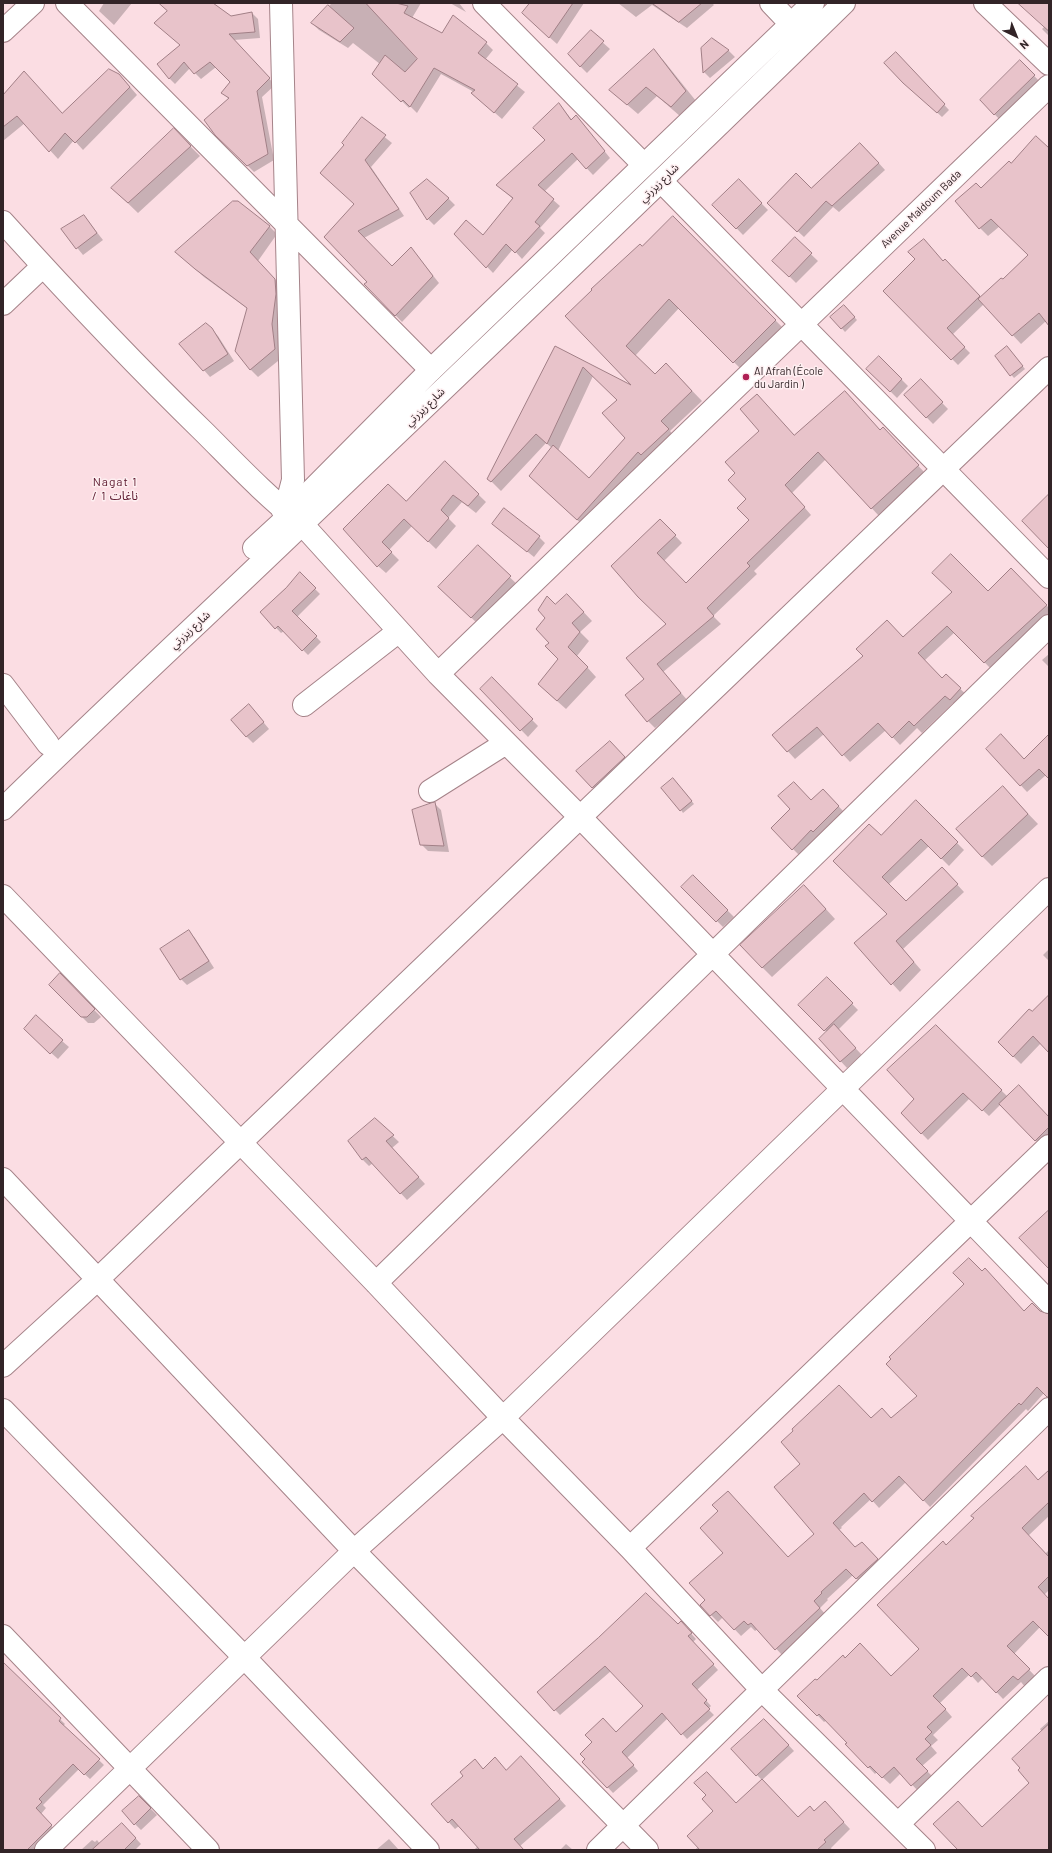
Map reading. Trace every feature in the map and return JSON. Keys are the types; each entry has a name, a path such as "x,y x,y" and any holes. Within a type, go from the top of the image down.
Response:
{"street":[{"path":"3,31 33,3"},
{"path":"67,3 431,370"},
{"path":"281,3 293,480 288,498 291,516"},
{"path":"484,3 644,165"},
{"path":"771,3 791,24"},
{"name":"شارع زيزرتي","path":"3,809 79,734 291,516 299,503 431,370 813,3"},
{"name":"شارع زيزرتي","path":"3,787 291,516 661,181 844,3"},
{"path":"985,3 1049,64"},
{"name":"Avenue Maldoum Bada","path":"438,674 1049,86"},
{"path":"661,181 797,328 943,469 1049,577"},
{"path":"3,222 43,266 185,414 291,516 438,674 714,955 970,1222 1049,1302"},
{"path":"3,304 43,266"},
{"path":"3,1366 97,1280 1049,368"},
{"path":"376,1283 714,955 1049,626"},
{"path":"304,705 398,631"},
{"path":"3,685 48,744"},
{"path":"430,791 506,743"},
{"path":"46,1850 354,1551 503,1418 1049,889"},
{"path":"3,896 376,1283 503,1418 630,1548 761,1689 899,1823 924,1850"},
{"path":"630,1548 1049,1146"},
{"path":"3,1179 354,1551 647,1850"},
{"path":"598,1850 1049,1409"},
{"path":"3,1410 244,1657 428,1850"},
{"path":"3,1636 208,1850"},
{"path":"899,1823 1049,1678"}],"building":[{"path":"159,3 213,3 231,16 252,12 255,32 229,34 270,78 257,91 268,154 247,166 215,135 204,120 229,98 221,93 230,82 210,62 194,74 184,62 169,79 157,64 180,45 154,23 167,11"},
{"path":"366,3 396,3 408,6 404,13 442,33 453,15 487,42 478,53 518,84 494,113 471,93 475,90 434,68 410,107 403,100 401,102 372,74 385,55 405,72 417,59"},
{"path":"530,3 573,3 549,38 522,13"},
{"path":"652,3 702,3 679,22"},
{"path":"1018,3 1049,3 1049,31"},
{"path":"328,5 354,28 340,42 311,23"},
{"path":"591,30 604,41 580,67 568,54"},
{"path":"712,38 729,50 703,73 701,48"},
{"path":"654,49 686,91 671,107 646,87 627,105 609,90"},
{"path":"896,52 945,104 937,113 903,83 884,63"},
{"path":"1020,60 1035,75 994,115 980,100"},
{"path":"109,69 119,74 130,87 75,143 65,133 49,152 17,116 3,127 3,95 24,71 62,113"},
{"path":"559,103 571,120 576,115 605,151 586,169 572,153 538,185 554,199 535,222 540,226 515,253 506,244 486,268 454,234 466,220 483,235 513,198 496,185 545,140 533,128"},
{"path":"362,117 386,135 365,160 399,209 358,231 392,266 411,247 433,276 395,316 364,284 367,282 324,237 354,204 320,173 344,145 342,143"},
{"path":"174,128 191,146 128,203 111,188"},
{"path":"1036,136 1049,148 1049,326 1039,313 1012,336 978,299 1001,278 1003,279 1028,255 991,219 979,229 955,201 976,183 981,188 1009,161 1011,163"},
{"path":"860,143 879,163 832,206 826,201 797,232 767,203 796,173 811,188"},
{"path":"427,179 449,198 427,220 410,193"},
{"path":"739,179 762,203 736,229 712,205"},
{"path":"233,201 238,201 270,226 250,252 275,279 276,294 272,324 275,349 250,370 235,351 247,308 175,252"},
{"path":"84,215 97,233 76,249 61,229"},
{"path":"673,216 776,320 733,363 669,299 626,346 655,374 666,363 692,391 661,421 669,429 641,455 638,452 577,520 529,476 553,445 589,478 625,438 602,413 617,400 583,367 547,444 536,434 491,482 487,479 555,346 631,385 565,316 592,290 591,289 640,244 642,246"},
{"path":"795,237 812,253 789,277 772,261"},
{"path":"924,239 943,261 945,259 980,296 947,328 965,347 951,360 883,291 915,259 908,252"},
{"path":"844,305 855,317 841,329 830,317"},
{"path":"206,323 212,328 228,354 203,371 179,344"},
{"path":"1007,346 1023,366 1010,376 995,356"},
{"path":"879,356 902,379 890,392 866,369"},
{"path":"921,379 943,402 926,418 904,395"},
{"path":"845,391 880,430 883,427 919,465 871,509 818,452 785,485 805,507 747,563 750,566 707,608 714,616 657,664 681,693 647,722 625,695 644,679 626,658 666,624 638,597 611,566 660,519 676,535 657,553 686,583 749,520 737,508 746,499 728,480 735,473 725,462 759,431 740,409 757,394 794,435"},
{"path":"445,461 479,494 468,506 453,495 441,510 449,518 428,542 404,519 382,542 392,552 377,567 343,529 388,484 406,501"},
{"path":"1049,494 1049,549 1022,521"},
{"path":"504,508 540,536 527,552 492,524"},
{"path":"478,545 511,576 471,618 438,587"},
{"path":"951,554 988,591 1011,568 1047,605 984,663 947,626 918,653 942,678 946,674 961,688 950,700 945,696 914,726 909,721 892,738 878,723 842,756 817,727 787,752 772,735 863,656 856,649 887,620 903,637 952,592 932,573"},
{"path":"300,572 316,588 292,611 317,636 302,651 278,626 275,629 260,612 286,588"},
{"path":"567,594 584,612 572,623 580,632 568,647 588,667 557,701 538,684 558,659 545,646 549,643 536,629 545,618 538,610 547,596 555,604"},
{"path":"492,677 533,719 520,731 480,689"},
{"path":"249,704 264,722 246,737 231,720"},
{"path":"1001,734 1024,759 1049,734 1049,779 1039,769 1020,786 986,749"},
{"path":"610,741 625,757 592,788 576,771"},
{"path":"673,778 692,801 680,811 661,788"},
{"path":"794,782 811,800 823,789 839,806 813,832 811,830 792,850 771,828 790,809 778,796"},
{"path":"1003,786 1028,814 982,857 956,829"},
{"path":"916,800 958,842 941,859 921,839 882,877 906,901 942,867 958,884 896,941 914,962 891,985 854,943 887,914 833,861 869,824 881,835"},
{"path":"435,802 444,846 420,845 412,810"},
{"path":"693,875 728,910 716,922 681,887"},
{"path":"804,885 826,909 762,968 740,945"},
{"path":"189,930 209,961 180,980 160,949"},
{"path":"60,973 95,1009 87,1017 81,1017 49,985"},
{"path":"827,977 853,1003 824,1031 798,1005"},
{"path":"1049,995 1049,1053 1033,1036 1013,1057 998,1042 1029,1009 1032,1011"},
{"path":"36,1015 63,1040 50,1054 24,1029"},
{"path":"834,1024 856,1048 840,1062 819,1039"},
{"path":"936,1025 1002,1090 982,1111 963,1093 921,1134 901,1113 914,1099 887,1070"},
{"path":"1019,1085 1049,1117 1049,1127 1035,1141 999,1104"},
{"path":"375,1118 394,1135 386,1141 419,1177 400,1194 366,1157 362,1160 348,1141"},
{"path":"1049,1210 1049,1269 1019,1238"},
{"path":"969,1258 982,1271 985,1268 1024,1311 1032,1303 1040,1311 1049,1314 1049,1397 1047,1397 1037,1387 1021,1405 1019,1403 923,1501 899,1476 872,1502 864,1493 833,1523 855,1547 862,1542 878,1559 856,1579 846,1569 821,1592 822,1593 814,1601 820,1608 775,1650 751,1623 748,1625 744,1621 734,1630 716,1611 710,1616 700,1605 705,1600 689,1583 723,1553 700,1528 718,1511 712,1505 728,1491 788,1557 814,1534 774,1487 800,1464 781,1442 793,1431 792,1429 839,1385 871,1418 882,1408 891,1418 917,1396 886,1364 891,1359 889,1357 964,1284 953,1273"},
{"path":"1026,1466 1038,1480 1049,1470 1049,1502 1022,1528 1049,1557 1049,1576 1038,1587 1049,1599 1049,1637 1033,1621 1007,1646 1030,1669 1018,1680 1013,1676 996,1693 976,1672 971,1677 962,1668 933,1696 946,1709 927,1727 932,1732 925,1739 931,1745 916,1759 928,1771 911,1786 894,1767 882,1778 870,1766 868,1768 845,1744 847,1743 819,1714 817,1716 797,1696 815,1679 817,1680 843,1655 845,1658 860,1643 891,1676 919,1649 877,1605 943,1541 946,1545 974,1518 971,1516"},
{"path":"646,1593 678,1624 681,1621 692,1633 688,1636 714,1664 692,1684 707,1700 704,1703 710,1709 681,1735 662,1713 622,1752 634,1765 607,1788 582,1762 585,1759 580,1754 592,1742 585,1735 603,1718 616,1732 643,1706 605,1666 554,1711 537,1692"},
{"path":"3,1662 61,1718 59,1721 100,1759 84,1775 73,1764 39,1799 42,1802 36,1808 52,1825 27,1850 3,1850"},
{"path":"764,1719 789,1745 756,1776 731,1749"},
{"path":"1049,1724 1049,1850 958,1850 933,1824 958,1801 982,1827 1029,1783 1018,1770 1020,1768 1012,1759"},
{"path":"521,1756 560,1799 514,1839 524,1850 480,1850 452,1819 448,1823 431,1804 463,1776 460,1772 475,1759 483,1769 495,1757 506,1770"},
{"path":"707,1772 736,1803 762,1779 798,1817 810,1806 814,1811 825,1801 844,1822 824,1840 826,1842 817,1850 700,1850 687,1836 713,1811 702,1799 706,1795 694,1783"},
{"path":"139,1796 151,1808 134,1825 122,1811"},
{"path":"122,1823 136,1838 124,1850 92,1850"}],"place":[{"name":"Al Afrah (École du Jardin )","path":"746,377"}],"district":[{"name":"Nagat 1 / ناغات 1","path":"115,489"}]}
